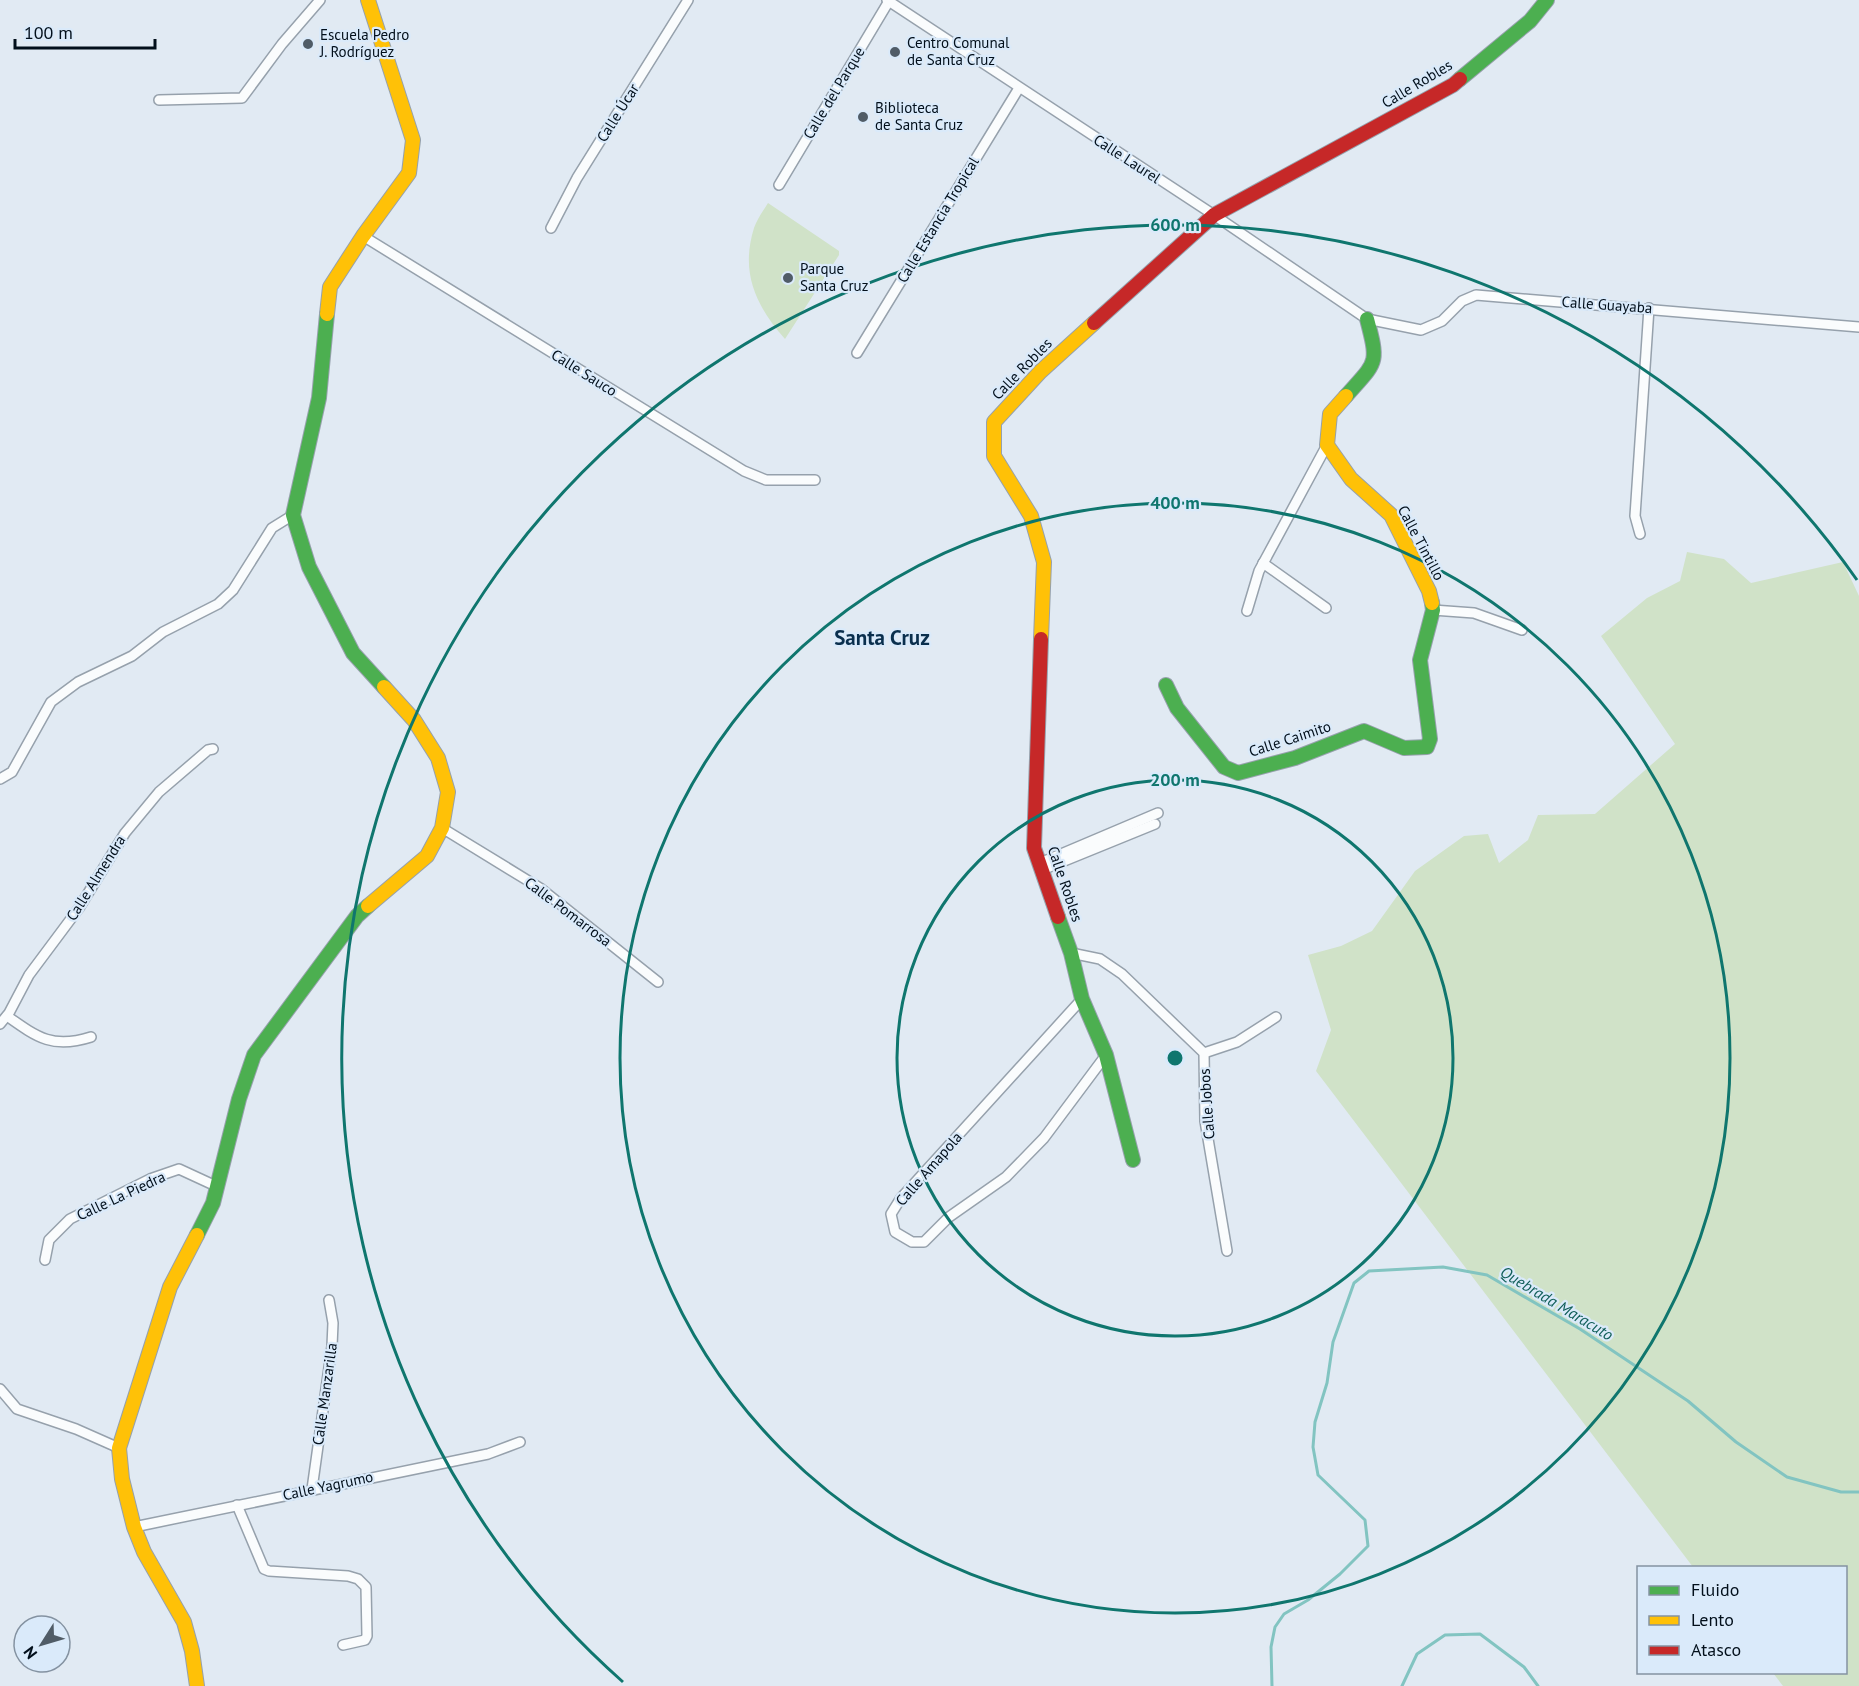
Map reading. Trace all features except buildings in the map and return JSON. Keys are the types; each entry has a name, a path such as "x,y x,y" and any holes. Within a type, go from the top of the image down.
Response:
{"street":[{"path":"159,100 242,98 282,44 321,0"},
{"path":"197,1686 192,1652 184,1622 144,1552 134,1527 122,1479 119,1448 170,1287 213,1203 238,1099 260,1044 357,916 427,856 442,828 448,792 438,758 414,720 353,652 309,567 293,515 319,398 330,287 363,236 409,173 413,140 368,0"},
{"name":"Calle Úcar","path":"551,228 577,178 688,0"},
{"name":"Calle Robles","path":"1133,1160 1106,1055 1082,999 1071,953 1034,848 1044,562 1031,516 994,456 994,422 1040,372 1214,215 1453,85 1530,21 1547,0"},
{"name":"Calle Laurel","path":"888,1 1214,215 1367,319"},
{"name":"Calle del Parque","path":"779,185 888,1"},
{"name":"Calle Estancia Tropical","path":"857,353 1019,88"},
{"name":"Calle Sauco","path":"363,236 744,471 766,480 814,480"},
{"name":"Calle Guayaba","path":"1367,319 1421,330 1442,321 1462,301 1476,295 1859,327"},
{"path":"1640,534 1635,516 1649,308"},
{"path":"1247,611 1263,563 1327,445 1330,414 1372,367 1375,351 1367,319"},
{"name":"Calle Tintillo","path":"1327,445 1351,479 1391,514 1429,591 1433,610"},
{"path":"0,778 12,772 51,702 78,682 132,656 163,632 218,604 233,590 272,528 293,515"},
{"path":"1263,563 1326,608"},
{"path":"1433,610 1474,613 1522,630"},
{"name":"Calle Caimito","path":"1166,686 1177,708 1224,766 1238,772 1295,758 1364,731 1404,748 1427,747 1430,739 1420,660 1433,610"},
{"name":"Calle Almendra","path":"0,1024 7,1016 29,975 79,908 125,833 159,792 208,750 213,749"},
{"path":"1041,866 1158,813"},
{"path":"1041,866 1155,824"},
{"name":"Calle Pomarrosa","path":"442,828 540,888 658,982"},
{"name":"Calle Jobos","path":"1071,953 1100,959 1122,974 1204,1053 1205,1121 1227,1251"},
{"name":"Calle Amapola","path":"1082,999 901,1198 891,1214 896,1232 912,1242 924,1242 949,1217 1005,1177 1044,1138 1106,1055"},
{"path":"7,1016 28,1032 52,1042 74,1043 91,1037"},
{"path":"1204,1053 1237,1042 1276,1017"},
{"name":"Calle La Piedra","path":"45,1260 49,1239 70,1219 150,1179 179,1169 218,1186"},
{"name":"Calle Manzarilla","path":"312,1489 332,1346 333,1323 329,1300"},
{"path":"0,1389 17,1409 76,1429 119,1448"},
{"name":"Calle Yagrumo","path":"134,1527 488,1454 520,1442"},
{"path":"237,1505 264,1569 348,1576 363,1582 366,1587 367,1636 365,1640 343,1645"}],"green space":[{"name":"Parque Santa Cruz","path":"768,203 839,251 839,255 785,339 759,301 750,274 750,244 754,228"},
{"path":"1687,552 1724,559 1751,583 1843,562 1859,596 1859,1686 1783,1686 1774,1674 1847,1674 1847,1566 1692,1566 1316,1071 1331,1030 1308,955 1341,946 1372,931 1415,871 1464,836 1488,834 1499,863 1528,840 1538,815 1595,814 1675,744 1601,636 1647,598 1680,581"}],"waterway":[{"name":"Quebrada Maracuto","path":"1272,1686 1271,1647 1275,1627 1284,1614 1308,1600 1340,1574 1368,1546 1365,1520 1318,1475 1313,1447 1315,1422 1327,1383 1333,1342 1354,1283 1369,1271 1443,1267 1487,1275 1580,1329 1688,1401 1736,1442 1787,1477 1841,1492 1859,1492"},
{"name":"Quebrada Maracuto","path":"1402,1686 1417,1654 1445,1635 1480,1634 1524,1667 1538,1686"}],"traffic: fast":[{"path":"1460,79 1530,21 1547,0"},
{"path":"327,314 319,398 293,515 309,567 353,653 384,687"},
{"path":"1346,396 1373,362 1373,346 1367,319"},
{"path":"1166,685 1177,708 1224,767 1238,773 1295,758 1364,731 1404,748 1427,747 1430,739 1420,660 1433,610 1432,603"},
{"path":"197,1235 213,1203 239,1099 254,1055 357,916 368,906"},
{"path":"1058,917 1071,953 1082,999 1106,1055 1133,1160"}],"traffic: slow":[{"path":"327,314 330,287 363,236 409,173 413,140 368,0"},
{"path":"1041,639 1044,562 1031,516 994,456 994,422 1040,372 1094,323"},
{"path":"1346,396 1330,414 1327,445 1351,479 1391,515 1429,591 1432,603"},
{"path":"368,906 427,856 442,828 448,792 438,758 414,720 384,687"},
{"path":"197,1235 170,1287 119,1448 122,1479 134,1527 144,1552 184,1622 192,1651 197,1686"}],"traffic: jam":[{"path":"1094,323 1214,215 1453,85 1460,79"},
{"path":"1041,639 1034,848 1058,917"}],"place":[{"name":"Escuela Pedro J. Rodríguez","path":"308,44"},
{"name":"Centro Comunal de Santa Cruz","path":"895,52"},
{"name":"Biblioteca de Santa Cruz","path":"863,117"},
{"name":"Parque Santa Cruz","path":"788,278"}],"district":[{"name":"Santa Cruz","path":"882,638"}]}
